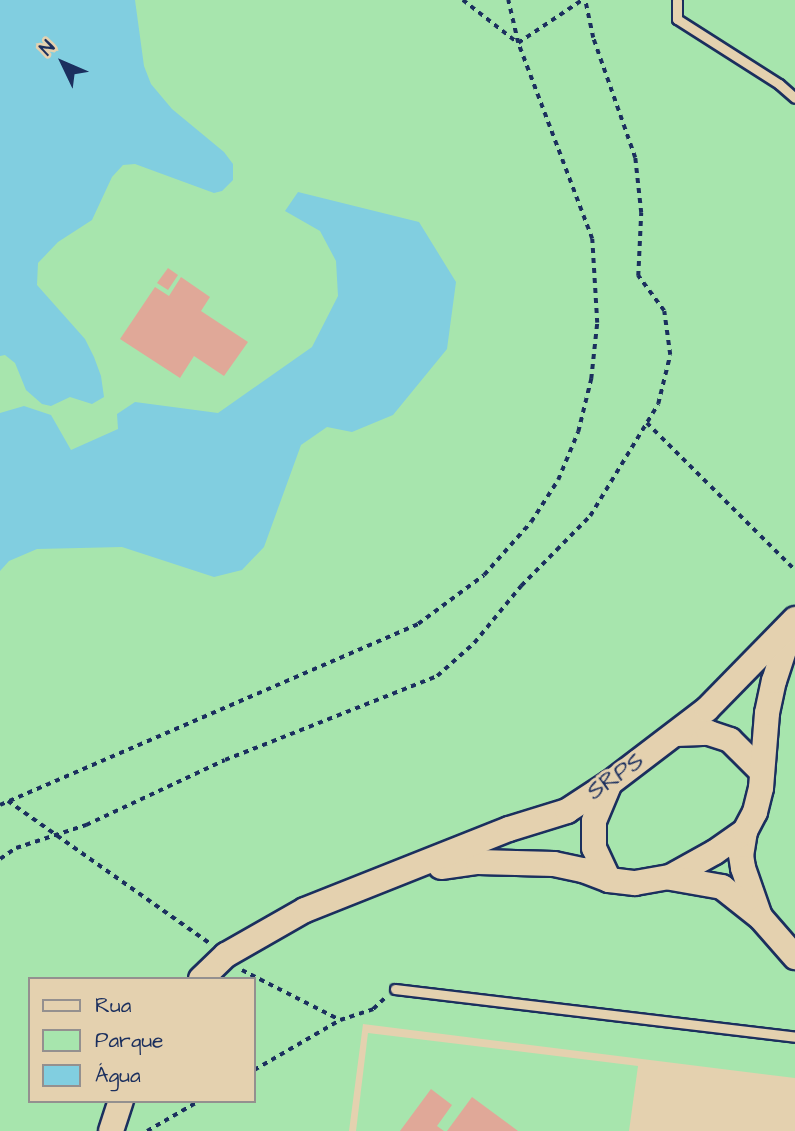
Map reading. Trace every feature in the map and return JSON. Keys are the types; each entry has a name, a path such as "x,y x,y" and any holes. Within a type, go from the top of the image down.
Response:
{"main road":[{"name":"SRPS","path":"203,977 226,955 304,910 509,829 567,811 610,783 706,709 794,620"},
{"name":"SRPS","path":"761,918 746,882 741,855 745,831 755,812 774,681 794,620"},
{"path":"676,734 709,733 730,740 762,772"},
{"path":"609,880 594,848 594,821 610,783"},
{"name":"SRPS","path":"403,873 478,862 527,862 583,870 609,880 635,883 670,877 695,866 745,831"},
{"name":"SRPS","path":"670,877 722,887 761,918 795,957"},
{"path":"111,1131 120,1103"}],"lane":[{"path":"677,0 677,19 779,84 795,98"},
{"path":"395,989 795,1037"}],"path":[{"path":"463,0 517,43"},
{"path":"0,805 418,624 484,575 531,522 558,480 578,432 591,379 597,323 592,239 517,43 508,0"},
{"path":"0,859 16,848 86,825 225,760 437,677 474,643 522,586 590,516 658,404 670,355 664,311 638,276 641,213 635,158 593,38 583,0 517,43"},
{"path":"646,423 795,570"},
{"path":"8,802 226,955 239,968 340,1020"},
{"path":"256,1069 340,1020 373,1009 395,989"},
{"path":"147,1131 195,1103"}],"green space":[{"path":"0,0 795,0 795,1078 363,1024 349,1131 0,1131"},
{"path":"368,1033 638,1066 629,1131 356,1131"}],"water":[{"path":"0,0 135,0 144,66 151,84 172,109 224,152 233,164 233,180 222,191 214,193 135,164 123,165 112,177 92,220 58,242 38,263 37,285 85,339 94,357 101,376 104,397 92,404 70,397 51,406 42,404 26,390 15,363 5,355 0,356"},
{"path":"298,192 419,222 456,282 447,349 393,415 352,432 327,427 301,445 264,547 242,570 214,577 122,547 37,549 9,561 0,571 0,413 24,406 51,415 71,450 118,429 117,414 135,402 218,413 312,347 338,296 336,261 320,231 285,211"}],"building":[{"path":"168,268 178,275 168,290 157,283"},
{"path":"181,277 210,297 201,311 248,342 224,376 194,356 180,378 120,339 155,287 169,296"},
{"path":"431,1089 452,1105 437,1126 444,1131 400,1131"},
{"path":"472,1097 518,1131 447,1131"}]}
